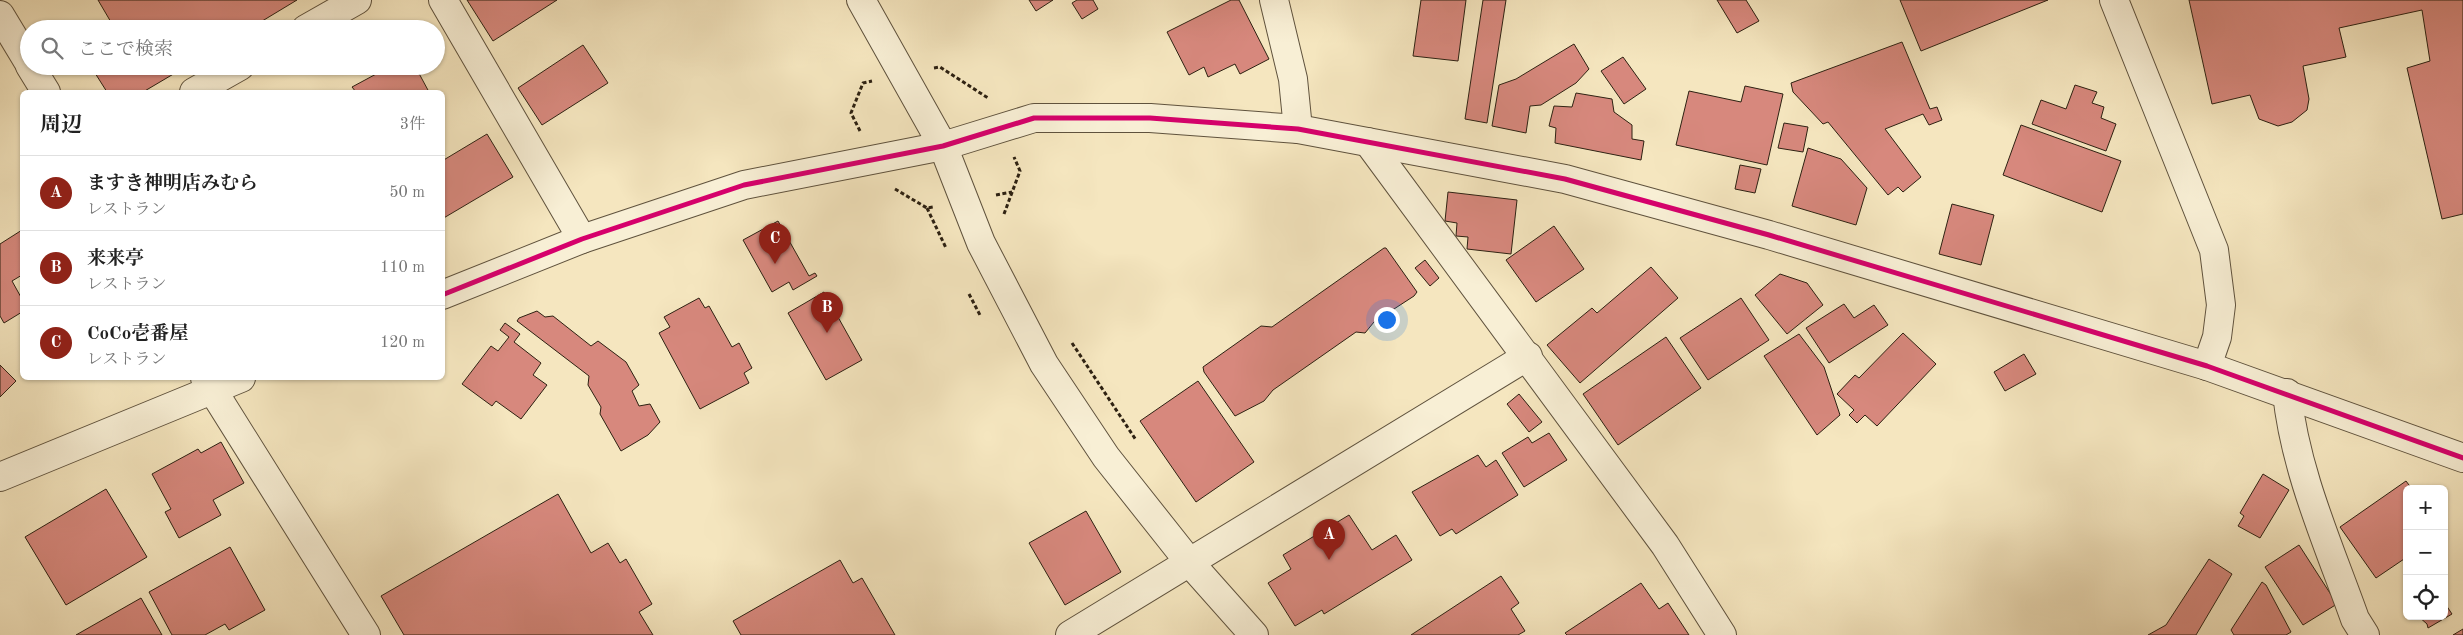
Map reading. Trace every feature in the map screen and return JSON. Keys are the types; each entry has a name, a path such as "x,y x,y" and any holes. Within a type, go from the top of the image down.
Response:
{"street":[{"path":"322,20 357,0"},
{"path":"443,0 582,238"},
{"path":"861,0 943,146 981,243 1044,364 1106,457 1190,562 1254,635"},
{"path":"1274,0 1293,79 1298,129"},
{"path":"2114,0 2214,250 2221,305 2217,337 2206,366"},
{"path":"0,15 20,48"},
{"path":"36,75 45,90"},
{"path":"198,90 224,75"},
{"path":"445,294 582,238 744,185 943,146 1034,118 1150,118 1298,129 1565,180 1778,237 2206,366 2287,393 2463,458"},
{"path":"1368,142 1528,356 1665,545 1722,635"},
{"path":"1070,635 1528,356"},
{"path":"0,477 208,384 230,380"},
{"path":"208,384 366,635"},
{"path":"2287,393 2291,429 2307,483 2355,619 2365,635"}],"building":[{"path":"98,0 297,0 264,20 110,20"},
{"path":"467,0 557,0 493,41"},
{"path":"1029,0 1053,0 1036,11"},
{"path":"1077,0 1093,0 1098,9 1082,19 1072,3"},
{"path":"1231,0 1239,0 1269,59 1240,74 1235,64 1208,77 1204,67 1189,75 1167,32"},
{"path":"1421,0 1466,0 1458,61 1413,56"},
{"path":"1483,0 1506,0 1487,123 1465,119"},
{"path":"1717,0 1746,0 1759,21 1737,33"},
{"path":"1900,0 2048,0 1921,51"},
{"path":"2189,0 2463,0 2463,214 2442,219 2407,68 2430,61 2422,10 2339,28 2346,57 2303,66 2309,99 2307,110 2292,122 2278,126 2259,119 2250,95 2212,104"},
{"path":"1902,42 1930,109 1937,107 1942,120 1929,125 1923,114 1885,129 1921,177 1903,192 1898,187 1888,195 1828,122 1823,124 1793,92 1791,83"},
{"path":"1574,44 1589,69 1576,83 1541,105 1530,106 1526,133 1492,126 1499,85 1516,79"},
{"path":"583,45 608,83 542,125 518,88"},
{"path":"1623,57 1646,89 1624,104 1601,71"},
{"path":"96,75 172,75 146,90 106,90"},
{"path":"374,75 420,75 428,90 354,90 352,87"},
{"path":"2075,85 2097,92 2092,103 2104,107 2101,118 2116,124 2106,151 2032,124 2041,100 2066,109"},
{"path":"1745,86 1783,94 1767,165 1676,145 1689,91 1741,102"},
{"path":"1576,93 1612,99 1614,112 1632,125 1632,139 1644,141 1641,160 1555,143 1556,128 1549,126 1554,106 1572,107"},
{"path":"1784,123 1808,127 1803,152 1778,148"},
{"path":"2021,125 2121,161 2102,212 2003,175"},
{"path":"487,134 513,177 445,217 445,159"},
{"path":"1808,148 1841,159 1867,188 1856,225 1792,206"},
{"path":"1740,165 1761,169 1755,193 1735,189"},
{"path":"1448,192 1517,200 1511,254 1467,249 1468,237 1456,236 1457,223 1445,221"},
{"path":"1952,204 1994,215 1981,265 1939,254"},
{"path":"778,221 809,276 815,273 817,276 793,290 789,282 772,292 743,240"},
{"path":"1554,226 1584,269 1536,302 1506,260"},
{"path":"20,231 20,276 12,281 20,295 20,313 4,323 0,316 0,244"},
{"path":"1386,248 1417,292 1414,296 1374,322 1365,333 1356,332 1273,390 1264,401 1235,416 1204,372 1203,367 1261,326 1272,327"},
{"path":"1425,260 1439,278 1430,286 1415,268"},
{"path":"1651,267 1678,298 1580,383 1547,345 1592,308 1597,313"},
{"path":"1780,274 1807,283 1823,305 1787,334 1755,295"},
{"path":"824,292 862,360 826,380 788,313"},
{"path":"699,298 705,308 709,306 732,347 739,343 752,368 744,373 749,383 700,409 659,333 670,327 664,317"},
{"path":"1741,298 1769,340 1708,380 1680,338"},
{"path":"1844,304 1854,318 1874,305 1888,325 1829,363 1806,328"},
{"path":"537,311 545,317 553,316 591,346 598,341 626,362 639,385 632,391 639,406 650,404 660,422 648,435 621,451 600,414 601,407 588,385 589,376 517,321 519,318"},
{"path":"505,323 520,334 514,342 541,363 533,375 547,385 521,419 496,401 492,406 462,384 491,346 498,351 509,337 500,330"},
{"path":"1903,333 1936,364 1877,426 1865,415 1857,423 1849,415 1854,410 1837,394 1855,375 1859,378"},
{"path":"1799,334 1824,367 1840,415 1817,435 1764,356"},
{"path":"1666,337 1701,388 1618,445 1583,394"},
{"path":"2024,354 2036,374 2005,391 1994,372"},
{"path":"0,365 16,381 0,397"},
{"path":"1198,381 1254,462 1196,502 1140,421"},
{"path":"1519,394 1542,422 1529,432 1507,404"},
{"path":"1549,433 1567,460 1524,487 1502,453 1528,437 1532,443"},
{"path":"221,442 244,483 213,500 221,515 179,538 165,512 171,509 152,474 198,449 201,453"},
{"path":"1478,455 1486,467 1496,460 1518,495 1456,534 1452,529 1440,536 1412,492"},
{"path":"2263,474 2289,490 2260,538 2238,526 2244,516 2240,513"},
{"path":"2406,481 2409,485 2403,485 2403,560 2376,578 2340,527"},
{"path":"106,489 147,557 66,605 25,537"},
{"path":"558,494 591,553 608,543 620,563 626,559 652,604 639,612 653,635 404,635 381,596"},
{"path":"1086,511 1121,572 1065,605 1029,543"},
{"path":"1349,515 1372,550 1396,535 1412,560 1324,614 1322,610 1295,626 1268,583 1291,569 1283,555"},
{"path":"2299,545 2337,604 2303,625 2265,567"},
{"path":"230,547 265,610 229,630 225,624 205,635 172,635 149,592"},
{"path":"2209,559 2232,574 2196,635 2148,635 2166,625"},
{"path":"840,560 853,583 862,578 895,635 741,635 733,621"},
{"path":"1501,576 1519,603 1511,609 1525,631 1518,635 1411,635"},
{"path":"2262,582 2266,585 2291,632 2286,635 2234,635 2231,630"},
{"path":"1641,583 1659,609 1668,603 1689,635 1567,635 1565,633"},
{"path":"141,598 162,635 76,635"},
{"path":"2448,608 2452,614 2448,616"},
{"path":"2422,620 2442,620 2428,628"},
{"path":"2463,629 2463,635 2453,635"}],"cycle path":[{"path":"445,294 582,239 744,185 943,146 1034,118 1150,118 1298,129 1565,179 1769,235 2207,366 2463,458"}],"place":[{"name":"CoCo壱番屋","path":"775,264"},
{"name":"来来亭","path":"827,333"},
{"name":"ますき神明店みむら","path":"1329,560"}]}
